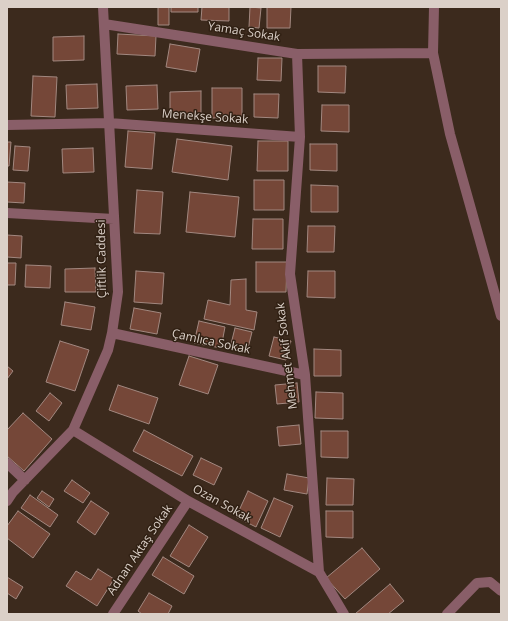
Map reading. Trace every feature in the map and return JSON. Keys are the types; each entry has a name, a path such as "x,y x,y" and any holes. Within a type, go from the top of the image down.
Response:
{"street":[{"name":"Çiftlik Caddesi","path":"7,502 13,492 73,430 108,350 112,333 118,292 103,7"},
{"path":"434,7 433,53 450,134 501,316"},
{"name":"Yamaç Sokak","path":"104,24 297,54 433,53"},
{"path":"297,54 300,137"},
{"name":"Menekşe Sokak","path":"7,125 109,123 300,137"},
{"name":"Mehmet Akif Sokak","path":"300,137 290,274 305,376 319,572"},
{"path":"7,213 114,219"},
{"name":"Çamlıca Sokak","path":"112,333 305,376"},
{"name":"Ozan Sokak","path":"73,430 188,501 319,572"},
{"path":"7,463 25,480"},
{"name":"Adnan Aktaş Sokak","path":"113,614 188,501"},
{"path":"319,572 344,614"},
{"path":"447,614 477,584 490,582 501,591"}],"building":[{"path":"158,7 169,7 169,25 158,25"},
{"path":"171,7 198,7 198,12 171,12"},
{"path":"202,7 229,7 229,21 201,20"},
{"path":"250,7 261,8 259,28 249,27"},
{"path":"267,7 291,7 290,28 267,28"},
{"path":"118,34 156,36 155,56 117,54"},
{"path":"84,36 84,60 53,61 53,37"},
{"path":"170,44 200,49 196,72 166,67"},
{"path":"258,58 282,58 281,81 257,80"},
{"path":"318,66 346,66 345,93 318,92"},
{"path":"33,76 57,77 55,117 31,116"},
{"path":"97,84 98,108 67,109 66,85"},
{"path":"157,85 158,109 127,110 126,86"},
{"path":"212,88 242,88 242,118 212,118"},
{"path":"201,91 201,115 170,116 170,92"},
{"path":"254,94 279,94 278,118 254,117"},
{"path":"322,105 349,105 349,132 321,131"},
{"path":"128,131 155,133 152,169 125,167"},
{"path":"177,139 232,146 228,180 172,172"},
{"path":"258,141 288,141 288,171 257,171"},
{"path":"7,142 11,142 9,166 7,166"},
{"path":"310,144 337,144 337,171 310,170"},
{"path":"15,146 30,147 28,171 13,170"},
{"path":"93,148 94,172 63,173 62,149"},
{"path":"254,180 284,180 284,210 254,210"},
{"path":"7,182 25,183 24,203 7,202"},
{"path":"311,185 338,186 338,212 311,212"},
{"path":"137,190 163,192 160,234 134,233"},
{"path":"190,192 239,197 235,237 186,232"},
{"path":"253,219 283,219 283,249 252,249"},
{"path":"308,226 335,226 334,252 307,252"},
{"path":"7,235 22,236 21,258 7,257"},
{"path":"256,262 287,262 286,292 256,292"},
{"path":"7,263 16,263 15,285 7,285"},
{"path":"26,265 51,266 50,288 25,287"},
{"path":"95,268 96,292 65,292 65,269"},
{"path":"136,271 164,273 162,304 134,302"},
{"path":"308,271 335,271 335,298 307,297"},
{"path":"246,279 246,310 257,312 254,330 204,319 208,300 230,305 231,280"},
{"path":"65,302 95,307 91,330 61,325"},
{"path":"134,308 161,313 157,334 130,329"},
{"path":"199,321 225,327 221,348 194,343"},
{"path":"235,328 252,332 247,352 230,348"},
{"path":"274,337 291,341 286,360 269,356"},
{"path":"60,341 89,350 75,391 46,382"},
{"path":"314,349 341,350 341,376 314,376"},
{"path":"189,356 218,365 208,394 179,385"},
{"path":"7,366 13,371 7,379"},
{"path":"297,383 299,402 277,404 275,385"},
{"path":"118,385 158,398 149,424 109,410"},
{"path":"316,392 343,393 343,419 315,418"},
{"path":"50,393 62,403 49,421 36,411"},
{"path":"23,413 52,439 24,471 7,456 7,430"},
{"path":"299,425 301,444 279,446 277,427"},
{"path":"144,430 193,456 182,476 133,451"},
{"path":"321,431 348,431 348,458 321,457"},
{"path":"201,458 222,468 214,485 193,475"},
{"path":"287,474 309,478 307,494 284,490"},
{"path":"327,478 354,479 353,505 326,505"},
{"path":"72,480 90,493 83,503 64,491"},
{"path":"42,491 54,499 49,507 37,498"},
{"path":"248,491 268,501 256,527 236,517"},
{"path":"30,495 58,515 50,527 21,508"},
{"path":"274,498 293,506 280,537 261,528"},
{"path":"91,501 109,513 95,535 77,522"},
{"path":"18,511 50,534 33,558 7,538 7,526"},
{"path":"326,511 353,511 353,538 326,537"},
{"path":"189,525 208,537 189,567 170,556"},
{"path":"362,548 380,569 345,599 326,578"},
{"path":"163,557 194,576 184,594 152,575"},
{"path":"98,569 114,579 97,606 66,586 76,571 91,580"},
{"path":"7,577 23,587 16,599 7,593"},
{"path":"390,584 404,601 388,614 355,614"},
{"path":"149,593 172,606 168,614 142,614 138,611"}]}
